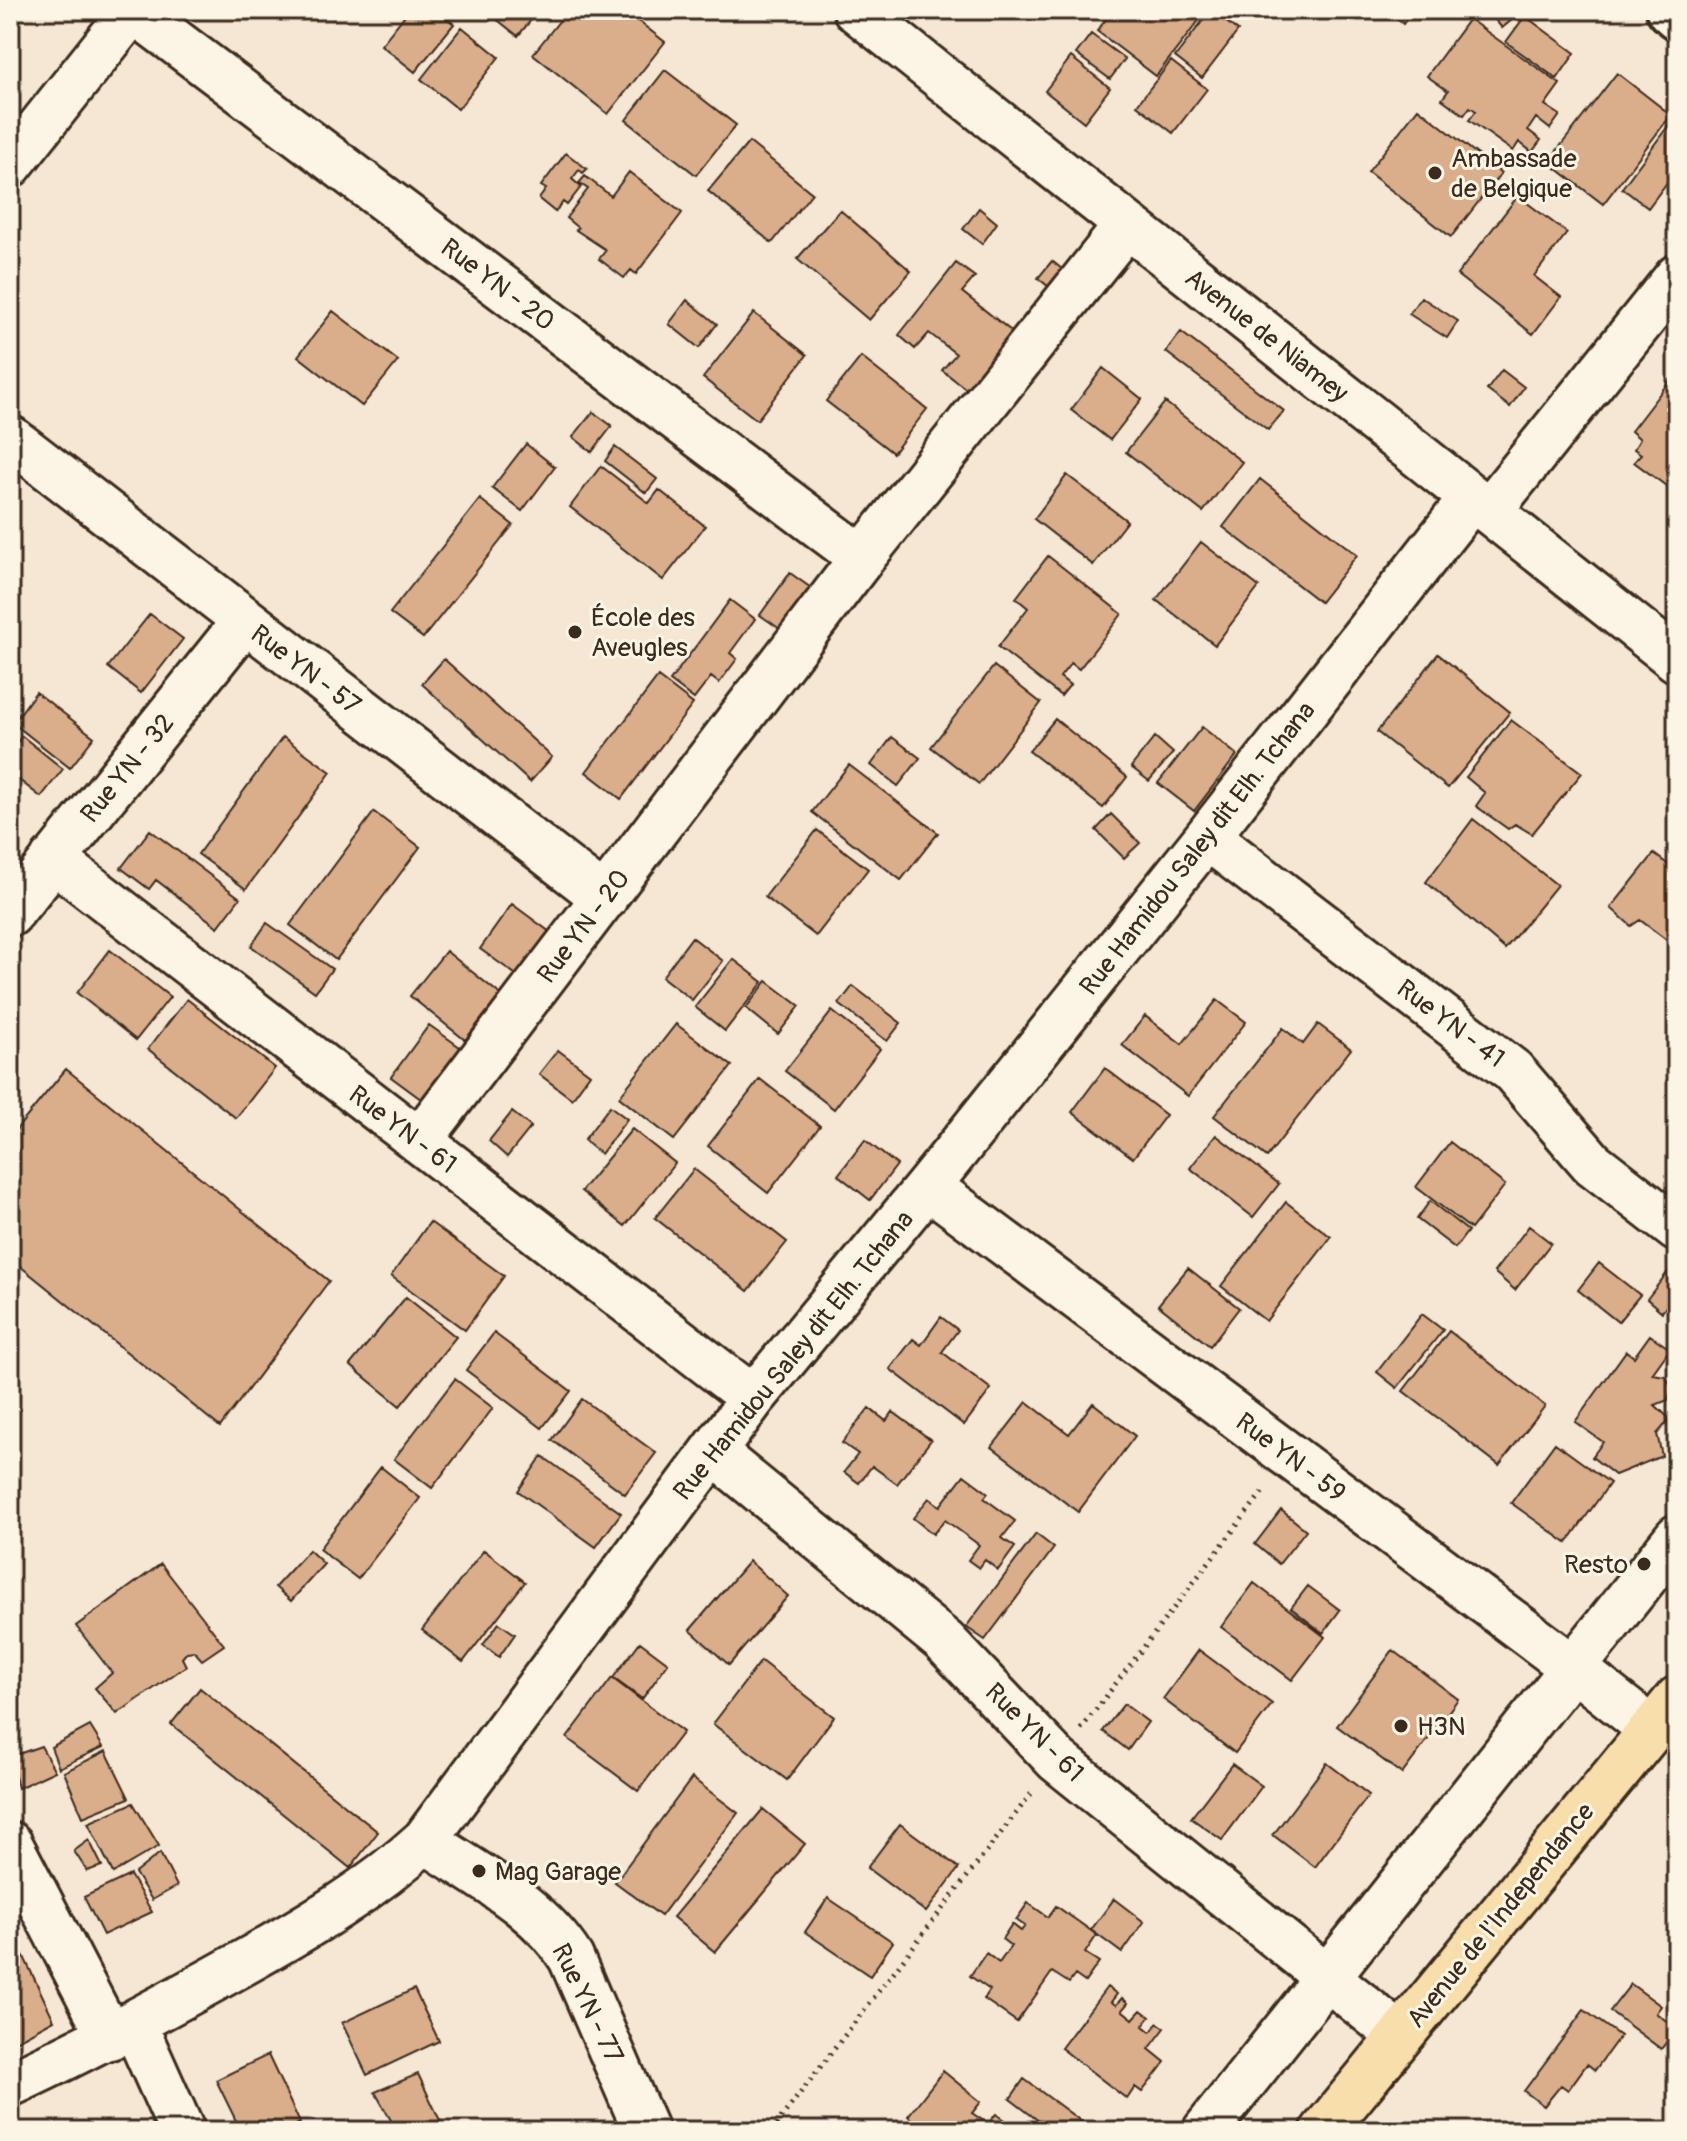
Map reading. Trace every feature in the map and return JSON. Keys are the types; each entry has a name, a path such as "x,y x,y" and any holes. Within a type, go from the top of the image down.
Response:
{"highway":[{"name":"Avenue de l'Independance","path":"1323,2131 1664,1715"}],"street":[{"path":"10,165 133,10"},
{"name":"Rue YN - 20","path":"133,10 862,558"},
{"name":"Avenue de Niamey","path":"856,10 1677,660"},
{"path":"1669,10 1677,17"},
{"name":"Rue YN - 20","path":"419,1141 862,558 1127,225"},
{"name":"Rue Hamidou Saley dit Elh. Tchana","path":"10,2084 122,2031 351,1899 390,1873 425,1840 753,1398 1480,504 1677,277"},
{"name":"Rue YN - 57","path":"10,438 244,622 605,898"},
{"name":"Rue YN - 32","path":"10,914 244,622"},
{"name":"Rue YN - 41","path":"1207,837 1513,1071 1592,1163 1677,1229"},
{"name":"Rue YN - 61","path":"53,859 753,1398"},
{"name":"Rue YN - 59","path":"928,1186 1575,1669 1664,1715"},
{"name":"Rue YN - 61","path":"713,1452 944,1641 1057,1760 1400,2036"},
{"path":"1205,2131 1677,1537"},
{"name":"Rue YN - 77","path":"425,1840 539,1918 558,1938 571,1958 646,2131"},
{"path":"10,1844 182,2131"}],"building":[{"path":"409,10 436,10 454,24 415,72 381,45"},
{"path":"485,10 539,10 518,36"},
{"path":"568,10 624,10 665,42 608,114 533,54"},
{"path":"1113,10 1207,10 1156,76 1097,31"},
{"path":"1211,10 1238,31 1202,78 1175,57"},
{"path":"1387,10 1413,10 1403,24"},
{"path":"1487,10 1524,10 1502,28"},
{"path":"1525,16 1575,53 1557,79 1506,42"},
{"path":"1469,19 1560,84 1545,105 1560,115 1550,129 1536,118 1528,130 1541,140 1532,152 1519,142 1513,151 1469,120 1476,111 1470,107 1464,115 1442,99 1448,91 1427,76"},
{"path":"462,27 499,57 458,109 421,79"},
{"path":"1091,34 1125,59 1110,79 1076,54"},
{"path":"1071,57 1110,88 1084,122 1045,91"},
{"path":"1171,61 1207,89 1173,133 1137,105"},
{"path":"665,70 736,125 696,175 626,120"},
{"path":"1617,73 1671,115 1603,204 1548,162"},
{"name":"Ambassade de Belgique","path":"1418,108 1501,173 1451,237 1368,172"},
{"path":"1677,114 1677,169 1648,208 1622,188"},
{"path":"749,142 812,193 772,243 708,191"},
{"path":"566,153 587,169 583,173 579,170 572,179 581,187 567,205 563,202 555,212 539,199 546,189 541,186"},
{"path":"629,172 682,213 636,274 631,270 624,278 599,259 606,250 576,230 578,228 566,218 588,189 579,183 585,176 611,196"},
{"path":"1518,196 1567,233 1534,276 1561,297 1533,334 1457,275"},
{"path":"979,208 997,223 982,244 963,229"},
{"path":"840,210 911,271 869,320 797,259"},
{"path":"1052,261 1068,274 1054,291 1038,278"},
{"path":"956,263 975,277 962,292 1016,335 970,392 942,370 956,354 929,333 915,349 899,335"},
{"path":"1421,297 1458,321 1447,338 1409,314"},
{"path":"687,300 717,324 699,348 669,324"},
{"path":"333,311 398,361 362,406 298,356"},
{"path":"754,313 807,355 757,420 703,378"},
{"path":"1181,332 1284,411 1268,430 1166,352"},
{"path":"861,357 927,409 893,453 826,401"},
{"path":"1103,368 1142,399 1110,440 1071,410"},
{"path":"1502,370 1524,387 1510,407 1487,390"},
{"path":"1674,375 1677,377 1677,494 1634,462 1641,454 1634,449 1640,439 1631,431"},
{"path":"1165,402 1242,462 1203,512 1126,452"},
{"path":"593,412 612,426 592,452 573,437"},
{"path":"526,444 555,467 522,511 492,488"},
{"path":"615,447 657,479 646,493 605,461"},
{"path":"601,466 649,503 659,490 705,526 663,580 570,507"},
{"path":"1067,475 1127,521 1093,565 1034,519"},
{"path":"1260,479 1357,555 1320,602 1223,527"},
{"path":"480,499 513,525 423,638 390,613"},
{"path":"1201,542 1259,587 1215,645 1156,600"},
{"path":"1048,556 1122,614 1079,669 1071,663 1060,677 1070,685 1061,696 998,647 1028,608 1016,598"},
{"path":"790,573 811,588 780,629 760,615"},
{"path":"730,600 755,619 730,653 737,659 719,683 711,677 694,699 670,681"},
{"path":"150,614 183,639 141,693 108,667"},
{"path":"1438,654 1510,712 1448,788 1377,732"},
{"path":"444,659 552,757 530,782 422,684"},
{"path":"994,666 1041,703 979,784 931,747"},
{"path":"658,677 693,704 621,799 586,772"},
{"path":"36,692 94,737 70,768 13,723"},
{"path":"1055,719 1127,777 1103,808 1029,751"},
{"path":"1511,720 1582,773 1532,834 1515,824 1508,829 1476,806 1485,793 1466,777"},
{"path":"1202,727 1237,755 1194,811 1158,783"},
{"path":"22,736 63,769 41,797 10,773 10,751"},
{"path":"283,737 331,772 246,889 198,854"},
{"path":"892,737 920,758 898,786 871,765"},
{"path":"1155,737 1173,753 1149,781 1131,767"},
{"path":"849,765 938,833 901,880 812,812"},
{"path":"374,812 420,847 336,960 290,925"},
{"path":"1111,814 1140,843 1124,858 1096,830"},
{"path":"1473,819 1557,885 1505,949 1426,882"},
{"path":"150,830 240,898 218,927 156,880 149,889 121,868"},
{"path":"817,830 868,869 816,936 765,897"},
{"path":"1654,854 1677,871 1677,948 1640,920 1631,926 1611,908"},
{"path":"512,904 554,935 522,979 480,949"},
{"path":"267,923 332,969 315,992 251,946"},
{"path":"692,937 723,961 692,1000 662,977"},
{"path":"110,950 170,997 136,1040 77,993"},
{"path":"446,951 501,995 465,1040 410,996"},
{"path":"733,959 763,982 725,1031 695,1007"},
{"path":"767,981 800,1006 778,1034 746,1008"},
{"path":"853,986 901,1023 887,1041 839,1004"},
{"path":"187,999 275,1068 236,1118 148,1049"},
{"path":"1217,1000 1246,1022 1188,1096 1122,1045 1145,1016 1182,1044"},
{"path":"832,1011 880,1049 834,1109 785,1071"},
{"path":"676,1024 732,1066 674,1140 619,1097"},
{"path":"1318,1024 1351,1049 1267,1157 1214,1116 1283,1028 1303,1044"},
{"path":"429,1025 464,1050 425,1102 391,1077"},
{"path":"558,1050 590,1074 572,1099 539,1074"},
{"path":"1105,1068 1166,1115 1133,1158 1072,1112"},
{"path":"66,1069 329,1281 220,1427 10,1258 10,1137"},
{"path":"760,1079 820,1126 768,1193 708,1146"},
{"path":"610,1106 627,1119 601,1154 584,1140"},
{"path":"512,1112 531,1127 507,1157 489,1141"},
{"path":"632,1129 675,1163 625,1226 581,1191"},
{"path":"1216,1135 1279,1184 1253,1217 1190,1168"},
{"path":"865,1140 897,1165 870,1200 838,1175"},
{"path":"1450,1142 1505,1185 1471,1229 1416,1187"},
{"path":"694,1169 787,1242 748,1291 655,1218"},
{"path":"1430,1201 1468,1231 1455,1248 1417,1219"},
{"path":"1286,1202 1331,1237 1266,1321 1221,1286"},
{"path":"430,1222 504,1276 465,1330 391,1276"},
{"path":"1529,1226 1551,1243 1515,1290 1494,1272"},
{"path":"1677,1260 1677,1292 1662,1312 1647,1299"},
{"path":"1599,1263 1640,1295 1618,1322 1578,1290"},
{"path":"1188,1268 1239,1308 1210,1346 1158,1305"},
{"path":"406,1297 456,1337 400,1406 350,1365"},
{"path":"1422,1314 1443,1330 1397,1388 1377,1372"},
{"path":"941,1317 958,1330 942,1352 991,1389 964,1425 890,1369 913,1339 921,1345"},
{"path":"1449,1331 1545,1406 1499,1465 1403,1391"},
{"path":"494,1333 571,1391 542,1428 466,1370"},
{"path":"1650,1335 1670,1349 1652,1374 1665,1376 1672,1387 1668,1400 1655,1405 1670,1419 1657,1434 1662,1456 1615,1475 1592,1457 1603,1442 1575,1422 1626,1351 1634,1357"},
{"path":"455,1379 493,1408 432,1488 394,1459"},
{"path":"582,1399 656,1453 625,1494 552,1440"},
{"path":"1027,1402 1069,1434 1093,1403 1135,1436 1078,1512 992,1447"},
{"path":"869,1408 886,1421 893,1412 931,1440 897,1484 872,1466 859,1483 844,1472 858,1454 842,1443"},
{"path":"1555,1443 1610,1483 1567,1543 1511,1503"},
{"path":"542,1456 621,1513 596,1547 518,1491"},
{"path":"381,1467 420,1498 358,1579 319,1549"},
{"path":"964,1475 988,1493 984,1498 1015,1521 1002,1538 1015,1547 998,1570 985,1560 979,1568 968,1560 979,1545 945,1520 933,1534 913,1518 929,1498 940,1506"},
{"path":"1281,1510 1306,1530 1279,1564 1255,1544"},
{"path":"1036,1534 1054,1548 985,1640 966,1627"},
{"path":"309,1550 324,1564 291,1601 275,1587"},
{"path":"484,1550 525,1582 463,1662 422,1630"},
{"path":"749,1561 788,1596 729,1665 690,1630"},
{"path":"161,1564 224,1645 202,1660 194,1651 187,1652 182,1658 186,1666 117,1714 95,1688 112,1673 76,1626"},
{"path":"1254,1583 1325,1637 1292,1680 1221,1627"},
{"path":"1308,1586 1340,1610 1323,1633 1291,1608"},
{"path":"499,1623 515,1634 499,1657 483,1645"},
{"path":"640,1642 668,1663 642,1699 613,1678"},
{"path":"1199,1650 1272,1704 1235,1753 1163,1699"},
{"path":"1393,1650 1458,1699 1402,1774 1337,1726"},
{"path":"761,1661 834,1717 787,1780 713,1724"},
{"path":"612,1678 683,1732 638,1791 567,1738"},
{"path":"200,1688 378,1832 350,1868 171,1724"},
{"path":"1124,1704 1148,1722 1128,1750 1103,1731"},
{"path":"90,1726 103,1747 59,1768 51,1747"},
{"path":"41,1746 55,1771 18,1788 10,1757"},
{"path":"106,1751 129,1798 83,1817 64,1772"},
{"path":"1327,1763 1369,1795 1315,1867 1273,1835"},
{"path":"1232,1764 1262,1786 1222,1840 1191,1818"},
{"path":"692,1778 738,1813 661,1916 615,1882"},
{"path":"133,1803 159,1846 113,1873 88,1823"},
{"path":"763,1809 805,1844 715,1952 673,1917"},
{"path":"900,1824 959,1868 926,1912 867,1868"},
{"path":"89,1840 102,1866 87,1871 74,1851"},
{"path":"160,1853 177,1886 152,1900 135,1873"},
{"path":"130,1875 152,1912 103,1935 84,1897"},
{"path":"828,1898 893,1942 870,1976 805,1932"},
{"path":"1114,1899 1144,1922 1122,1953 1091,1930"},
{"path":"1028,1903 1048,1917 1056,1906 1097,1935 1085,1953 1099,1962 1085,1982 1075,1975 1069,1983 1052,1972 1017,2022 984,1999 990,1990 970,1976 986,1953 999,1963 1011,1946 1002,1939 1012,1924 1021,1931 1025,1926 1016,1920"},
{"path":"16,1940 54,2020 10,2044 10,1943"},
{"path":"1631,1984 1661,2006 1656,2013 1677,2029 1661,2049 1610,2011"},
{"path":"1107,1987 1117,1994 1111,2002 1116,2005 1122,1998 1128,2003 1122,2010 1133,2019 1141,2010 1150,2017 1143,2026 1151,2032 1158,2023 1165,2028 1149,2049 1165,2062 1142,2092 1135,2087 1127,2099 1061,2048"},
{"path":"414,1989 439,2041 367,2075 342,2023"},
{"path":"1584,2010 1620,2036 1595,2070 1587,2064 1568,2090 1561,2085 1544,2106 1524,2091"},
{"path":"268,2055 300,2123 284,2131 241,2131 216,2080"},
{"path":"943,2071 981,2102 972,2113 988,2124 996,2114 1018,2131 927,2131 908,2116"},
{"path":"418,2074 445,2131 397,2131 375,2092"},
{"path":"1024,2079 1086,2125 1081,2131 1052,2131 1010,2099"}],"place":[{"name":"Ambassade de Belgique","path":"1435,173"},
{"name":"École des Aveugles","path":"575,632"},
{"name":"Resto","path":"1644,1564"},
{"name":"H3N","path":"1401,1726"},
{"name":"Mag Garage","path":"479,1871"}]}
